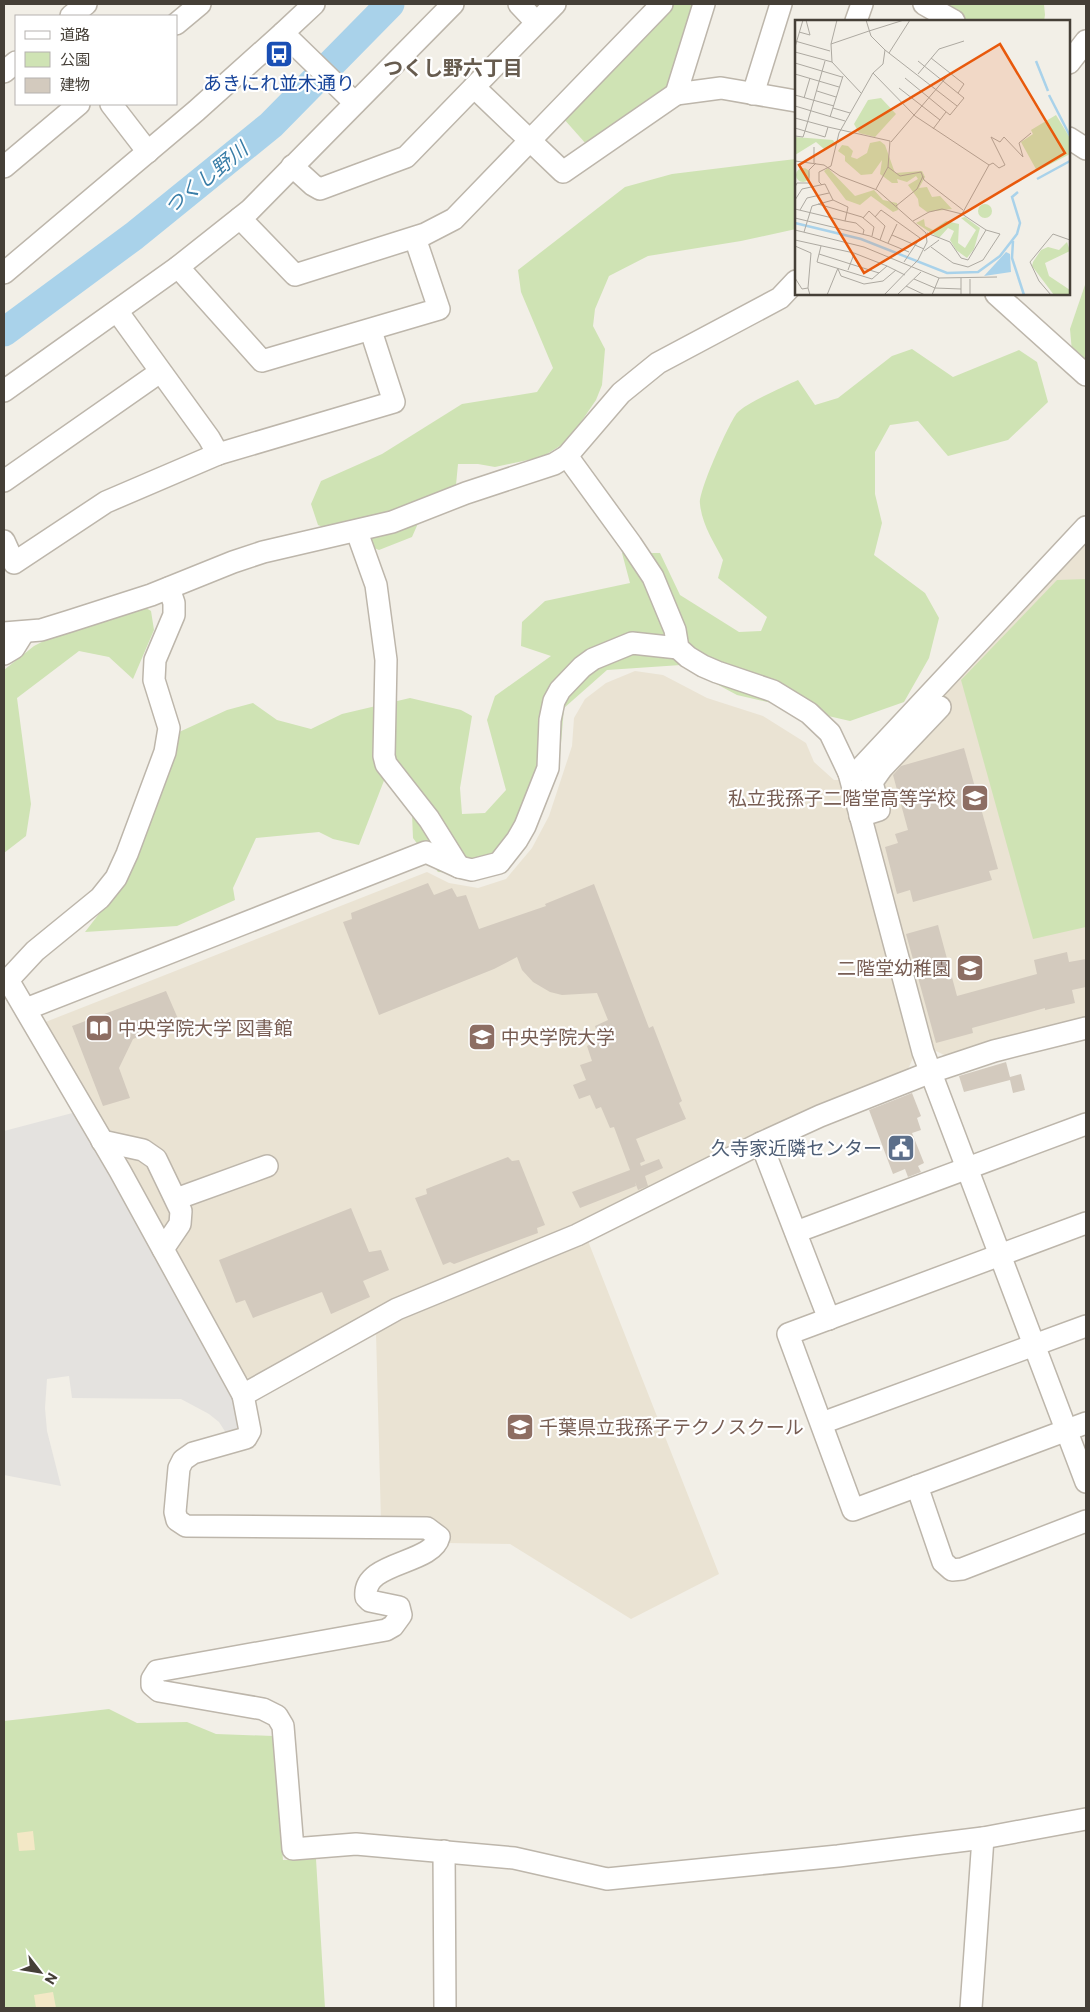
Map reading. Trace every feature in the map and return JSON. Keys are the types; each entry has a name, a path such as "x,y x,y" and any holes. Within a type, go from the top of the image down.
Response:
{"street":[{"path":"72,15 86,4"},
{"path":"4,273 148,152 314,4"},
{"path":"4,391 178,267 240,218 453,4"},
{"path":"518,4 536,22"},
{"path":"292,166 320,189 406,157 555,4"},
{"path":"240,218 295,275 425,234 454,219 662,4"},
{"path":"676,94 704,4"},
{"path":"753,94 781,4"},
{"path":"856,20 862,4"},
{"path":"924,4 952,20"},
{"path":"178,22 195,5"},
{"path":"283,33 355,103"},
{"path":"1070,62 1086,41"},
{"path":"4,72 15,63"},
{"path":"474,87 562,172 676,94 721,88 795,101"},
{"path":"4,168 79,105"},
{"path":"111,105 148,152"},
{"path":"1070,139 1086,149"},
{"path":"178,267 262,361 371,331 439,309 415,238"},
{"path":"4,654 14,648 14,633 70,622 169,588 263,552 357,532 411,516 466,493 554,464 567,456 622,393 658,363 780,298 795,282"},
{"path":"997,295 1086,375"},
{"path":"117,311 209,438 218,454"},
{"path":"4,541 14,563 106,502 218,454 394,402 371,331"},
{"path":"4,481 160,372"},
{"path":"567,456 632,544 652,577 675,630 678,648"},
{"path":"849,773 859,770 1086,527"},
{"path":"357,532 376,585 386,660 384,756 386,764 429,819 458,867"},
{"path":"169,588 174,603 174,615 155,660 154,680 168,728 165,752 127,854 116,878 100,898 35,951 6,982 26,1009 102,1141 243,1395 250,1431 246,1438 193,1453 183,1460 179,1468 175,1512 177,1520 186,1526 427,1528 439,1537 439,1540 430,1549 387,1569 368,1584 366,1598 370,1601 399,1607 401,1615 386,1630 157,1671 152,1679 152,1685 159,1691 263,1709 277,1716 282,1726 293,1849 356,1844 444,1851 514,1858 607,1880 838,1856 982,1838 1086,1819"},
{"path":"26,1009 426,852 458,867 476,870 499,863 517,840 525,826 548,768 551,711 560,690 569,679 593,659 632,642 678,648 703,666 773,691 809,712 830,733 849,773 923,1052 1034,1345 1076,1426 1086,1482"},
{"path":"860,816 879,810 872,782 882,768 940,707"},
{"path":"243,1395 398,1308 577,1234 820,1116 931,1072 994,1051 1086,1028"},
{"path":"796,1232 1086,1124"},
{"path":"102,1141 143,1150 150,1153 156,1159 182,1211 180,1224 163,1249"},
{"path":"761,1143 829,1319"},
{"path":"176,1199 267,1166"},
{"path":"1076,1426 852,1510 822,1422 788,1334 1086,1223"},
{"path":"822,1422 1086,1326"},
{"path":"917,1486 943,1562 952,1570 962,1569 1086,1521"},
{"path":"970,2008 982,1838"},
{"path":"444,1851 445,2008"}],"shaded area":[{"name":"私立我孫子二階堂高等学校","path":"1086,542 1086,1019 946,1056 930,1048 858,782"},
{"name":"中央学院大学","path":"635,671 663,675 707,698 763,716 806,743 814,762 834,780 844,780 916,1051 906,1074 254,1379 240,1376 43,1023 427,872 449,883 478,888 506,879 532,848 549,816 572,746 574,718 585,699 606,683"},
{"path":"80,1111 235,1400 240,1432 228,1436 219,1422 209,1414 181,1399 72,1398 69,1376 47,1379 45,1408 47,1431 61,1486 4,1475 4,1131"},
{"name":"千葉県立我孫子テクノスクール","path":"588,1241 719,1574 631,1619 510,1544 446,1543 381,1521 376,1333 410,1316"}],"green space":[{"path":"672,4 696,4 670,87 587,145 563,118"},
{"path":"945,4 1044,4 1044,20 958,20"},
{"path":"795,159 795,229 741,241 648,256 609,276 595,309 593,326 605,349 602,385 596,400 568,441 542,457 495,467 478,464 458,464 456,485 427,503 412,537 379,550 318,525 311,504 321,481 382,454 462,404 537,392 553,368 521,292 518,270 625,187 672,174"},
{"path":"1086,282 1086,362 1073,363 1070,329"},
{"path":"912,349 953,377 1019,350 1037,362 1048,402 1008,440 948,456 918,421 890,425 875,452 875,494 882,523 874,555 925,593 939,618 929,658 904,702 850,721 737,695 681,665 607,670 564,708 559,767 525,845 495,875 438,872 413,838 412,814 385,778 359,845 333,839 319,832 256,838 233,888 235,900 177,926 85,932 102,910 148,827 177,733 227,710 253,703 277,720 311,729 342,714 410,698 461,710 472,716 460,788 462,814 485,813 506,790 487,720 495,696 551,656 521,646 522,622 545,601 630,583 622,553 660,553 680,595 739,632 761,631 767,617 718,578 723,560 712,540 701,512 700,504 704,486 733,419 737,413 749,404 798,380 815,405 838,398 892,356"},
{"path":"1086,579 1086,927 1033,939 961,680 1057,580"},
{"path":"141,605 151,611 154,630 133,679 109,657 79,651 17,698 31,804 26,836 4,853 4,670 34,646 61,632"},
{"path":"109,1709 137,1723 187,1722 216,1734 273,1736 283,1860 316,1859 325,2008 4,2008 4,1721"}],"sand":[{"path":"33,1831 35,1850 19,1851 17,1833"},
{"path":"53,1992 56,2008 36,2008 34,1995"}],"building":[{"path":"964,748 998,869 989,871 992,880 913,902 910,890 897,894 885,847 898,843 895,834 908,830 893,775 901,766"},
{"path":"428,883 434,895 452,888 457,897 466,895 479,929 546,906 545,904 594,884 649,1028 653,1026 682,1101 679,1103 686,1119 636,1139 645,1161 640,1163 641,1166 659,1159 663,1168 645,1176 648,1186 638,1190 635,1182 636,1186 580,1208 572,1192 630,1170 614,1127 610,1128 601,1107 596,1109 590,1095 579,1099 573,1085 586,1080 580,1065 592,1061 587,1046 599,1040 595,1026 608,1020 597,993 562,995 550,992 533,982 522,970 517,957 494,969 379,1015 343,922 352,919 351,913"},
{"path":"938,925 957,996 1037,974 1034,960 1067,952 1069,962 1086,959 1086,987 1072,990 1075,1003 1045,1010 1045,1008 972,1028 973,1033 936,1043 906,934"},
{"path":"166,991 179,1021 133,1039 119,1068 130,1098 103,1106 72,1026"},
{"path":"1006,1062 1010,1077 1021,1074 1025,1090 1013,1093 1010,1080 964,1092 959,1076"},
{"name":"久寺家近隣センター","path":"912,1093 921,1116 917,1118 921,1130 912,1133 924,1163 918,1166 921,1172 908,1177 905,1169 893,1174 869,1110"},
{"path":"508,1157 512,1161 519,1160 545,1225 537,1228 538,1233 454,1264 450,1262 443,1265 415,1198 427,1194 426,1189"},
{"path":"351,1208 369,1252 381,1250 389,1270 363,1281 370,1297 331,1314 322,1292 253,1318 245,1300 236,1303 219,1260"}],"waterway":[{"name":"つくし野川","path":"4,332 134,236 271,125 390,4"}],"place":[{"name":"あきにれ並木通り","path":"279,54"},
{"name":"私立我孫子二階堂高等学校","path":"975,798"},
{"name":"二階堂幼稚園","path":"970,968"},
{"name":"中央学院大学 図書館","path":"99,1028"},
{"name":"中央学院大学","path":"482,1037"},
{"name":"久寺家近隣センター","path":"901,1148"},
{"name":"千葉県立我孫子テクノスクール","path":"520,1427"}],"district":[{"name":"つくし野六丁目","path":"453,68"}]}
